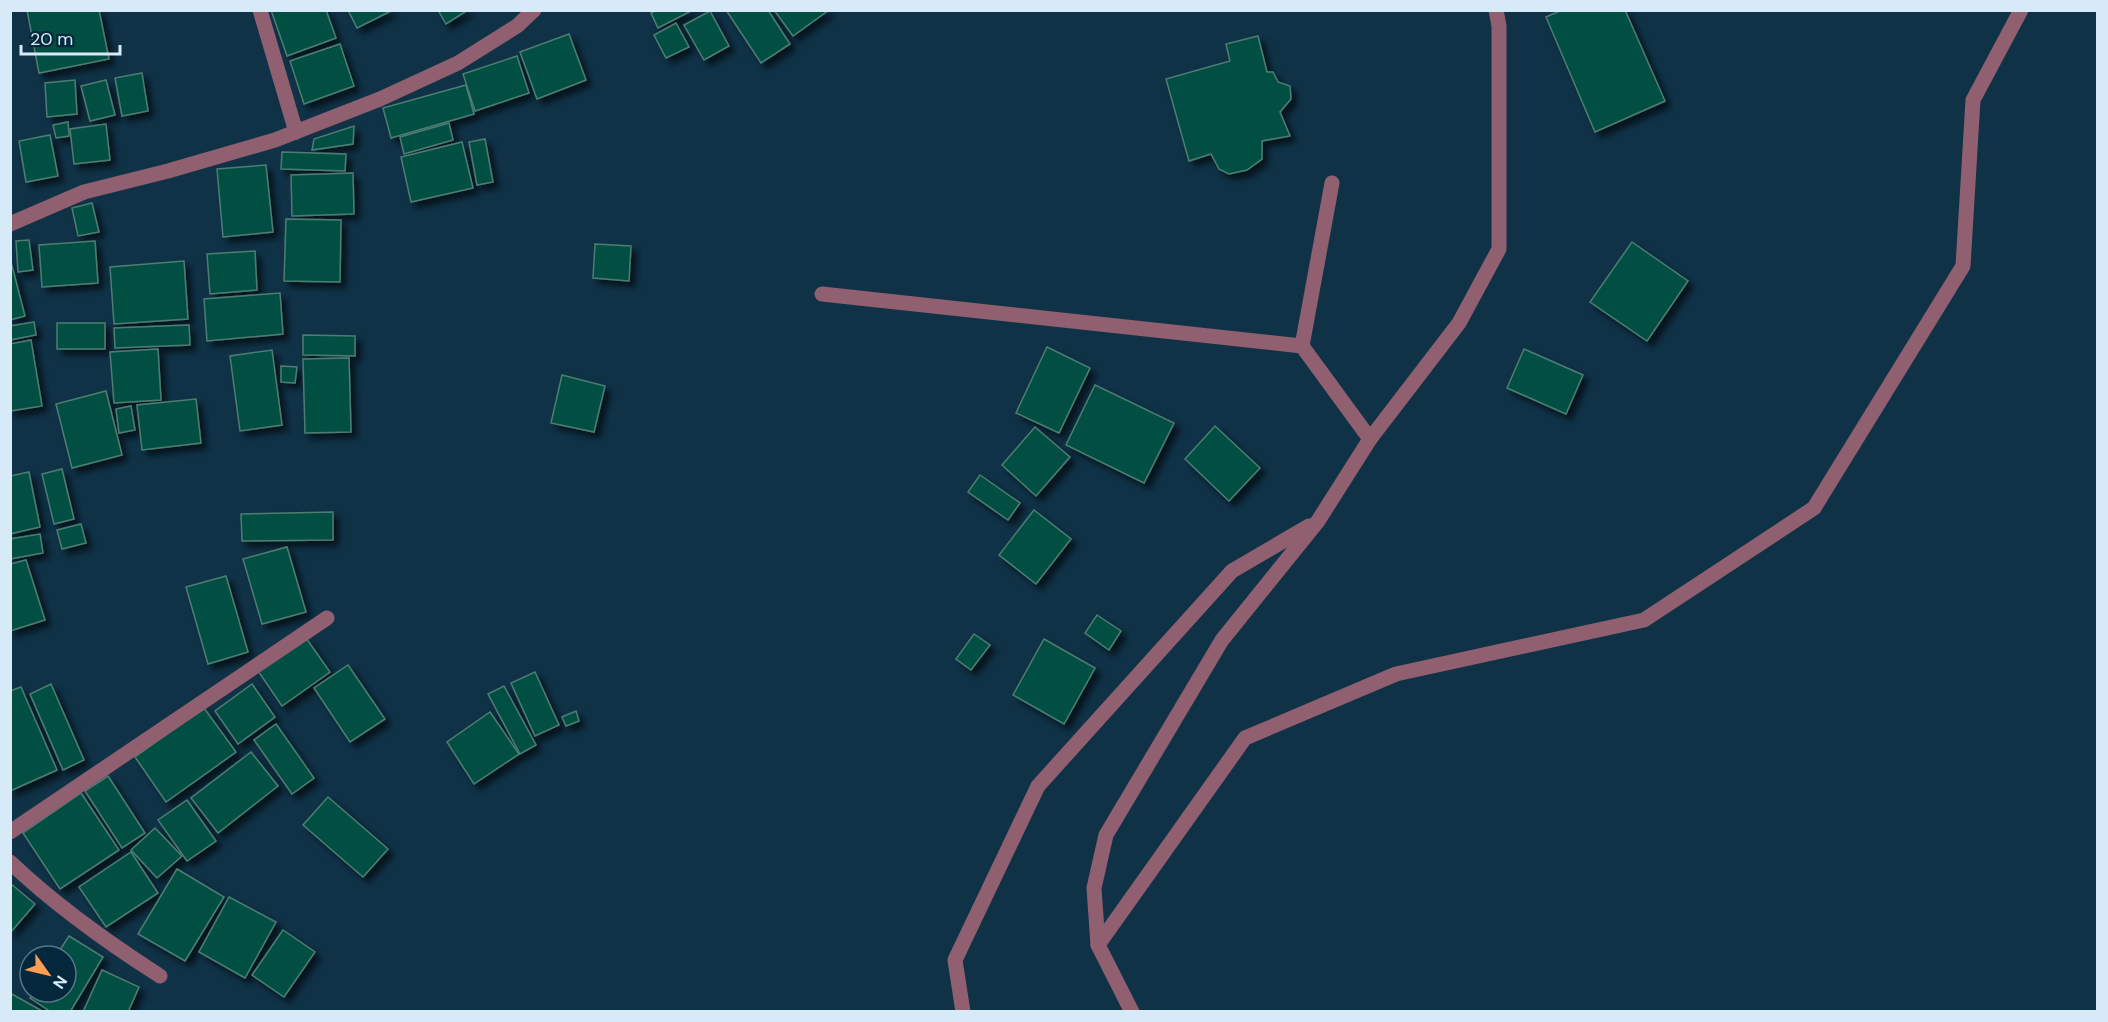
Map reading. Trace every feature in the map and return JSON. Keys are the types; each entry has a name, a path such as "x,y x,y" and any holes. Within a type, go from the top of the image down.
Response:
{"street":[{"path":"260,10 296,132"},
{"path":"10,224 84,192 168,171 296,132 380,99 458,63 517,26 534,10"},
{"path":"1132,1011 1098,945 1094,888 1106,835 1222,640 1318,521 1370,438 1459,322 1499,249 1500,59 1496,10"},
{"path":"1098,945 1245,738 1396,674 1644,620 1814,508 1963,266 1973,100 2021,10"},
{"path":"1332,183 1302,346 1370,438"},
{"path":"822,294 1302,346"},
{"path":"963,1011 955,960 1038,786 1232,571 1318,521"},
{"path":"10,832 327,618"},
{"path":"10,862 38,888 101,938 160,976"}],"building":[{"path":"27,10 99,10 109,59 39,73"},
{"path":"271,10 326,10 336,38 287,56"},
{"path":"348,10 393,10 357,28"},
{"path":"438,10 468,10 446,24"},
{"path":"657,10 693,10 658,28 651,13"},
{"path":"726,10 768,10 790,44 761,63"},
{"path":"774,10 829,10 793,36"},
{"path":"1562,10 1625,10 1665,101 1595,132 1546,17"},
{"path":"710,11 729,46 704,60 684,25"},
{"path":"676,23 689,47 666,58 654,35"},
{"path":"569,34 586,80 537,99 520,52"},
{"path":"1258,36 1267,72 1273,72 1278,82 1290,86 1291,99 1280,112 1290,136 1262,141 1262,159 1247,170 1229,174 1219,169 1211,154 1189,161 1166,79 1230,61 1226,44"},
{"path":"340,44 354,86 304,104 290,61"},
{"path":"517,56 529,93 475,111 463,74"},
{"path":"142,73 148,111 122,116 115,78"},
{"path":"75,80 77,114 47,117 45,83"},
{"path":"106,80 115,115 90,121 81,86"},
{"path":"466,85 474,114 391,138 383,108"},
{"path":"68,122 69,136 56,138 53,125"},
{"path":"449,123 453,140 404,154 400,137"},
{"path":"106,124 110,160 74,164 70,129"},
{"path":"354,126 353,144 312,150 314,139"},
{"path":"50,135 58,176 26,182 19,141"},
{"path":"485,139 493,182 477,185 469,142"},
{"path":"462,142 473,188 411,202 401,157"},
{"path":"282,152 346,154 345,171 281,169"},
{"path":"266,165 273,232 223,237 217,169"},
{"path":"353,173 354,214 292,216 291,175"},
{"path":"92,203 99,232 78,236 72,208"},
{"path":"286,219 341,220 340,282 284,281"},
{"path":"29,240 33,270 18,272 16,241"},
{"path":"95,241 98,283 42,287 39,245"},
{"path":"1632,242 1688,281 1647,341 1590,302"},
{"path":"595,244 631,246 629,281 593,278"},
{"path":"255,251 257,290 210,294 207,254"},
{"path":"10,258 25,316 10,320"},
{"path":"184,261 188,319 114,324 110,267"},
{"path":"280,293 283,334 207,341 204,299"},
{"path":"34,322 36,335 10,340 10,326"},
{"path":"57,323 105,323 105,349 57,349"},
{"path":"189,325 190,345 115,348 114,328"},
{"path":"303,335 355,336 355,356 303,355"},
{"path":"31,340 42,406 10,411 10,344"},
{"path":"1047,347 1090,368 1059,433 1016,413"},
{"path":"158,349 161,400 114,403 110,352"},
{"path":"1524,349 1583,375 1566,414 1507,388"},
{"path":"272,350 282,425 240,431 230,356"},
{"path":"349,358 351,432 305,433 303,359"},
{"path":"281,366 297,367 295,383 281,382"},
{"path":"562,375 605,386 594,432 551,423"},
{"path":"1095,385 1174,423 1144,483 1066,445"},
{"path":"106,391 122,455 72,468 56,404"},
{"path":"196,399 201,443 142,450 137,405"},
{"path":"131,406 135,430 119,433 116,409"},
{"path":"1215,426 1260,468 1229,501 1185,459"},
{"path":"1035,427 1070,457 1036,496 1002,465"},
{"path":"62,469 74,519 54,524 42,474"},
{"path":"29,472 40,527 10,534 10,476"},
{"path":"980,475 1020,503 1008,520 968,492"},
{"path":"1034,510 1071,539 1036,584 999,555"},
{"path":"333,512 333,540 242,541 241,514"},
{"path":"81,524 86,543 62,549 57,530"},
{"path":"40,534 43,553 10,559 10,539"},
{"path":"287,547 306,612 262,624 243,559"},
{"path":"26,560 45,620 10,631 10,564"},
{"path":"226,576 248,652 208,664 186,587"},
{"path":"1097,615 1121,631 1109,650 1085,633"},
{"path":"974,634 990,645 971,670 956,659"},
{"path":"306,638 330,672 282,706 258,671"},
{"path":"1044,639 1095,668 1064,724 1013,695"},
{"path":"348,665 385,719 350,742 314,688"},
{"path":"535,672 559,725 535,736 511,683"},
{"path":"51,684 84,760 63,770 30,694"},
{"path":"252,684 275,717 238,744 215,711"},
{"path":"504,686 536,745 520,754 488,694"},
{"path":"21,687 57,770 10,791 10,691"},
{"path":"204,708 236,752 166,802 135,757"},
{"path":"576,711 579,721 566,726 562,717"},
{"path":"490,712 519,754 474,784 447,742"},
{"path":"276,724 314,778 292,794 254,740"},
{"path":"251,752 278,786 218,833 191,798"},
{"path":"108,776 145,833 122,848 85,791"},
{"path":"81,793 119,850 60,889 23,833"},
{"path":"328,797 388,849 363,877 303,825"},
{"path":"187,800 216,841 187,861 158,820"},
{"path":"155,828 182,856 157,878 131,850"},
{"path":"131,852 158,893 106,927 79,887"},
{"path":"177,869 224,897 185,961 138,934"},
{"path":"10,883 35,904 10,933"},
{"path":"229,897 276,922 245,978 199,952"},
{"path":"283,930 315,952 284,997 252,975"},
{"path":"69,936 103,957 78,999 78,944 64,944"},
{"path":"102,970 139,987 128,1012 83,1012"},
{"path":"10,993 18,997 18,1004 30,1004 44,1012 10,1012"},
{"path":"39,1004 75,1004 70,1012 51,1012"}]}
